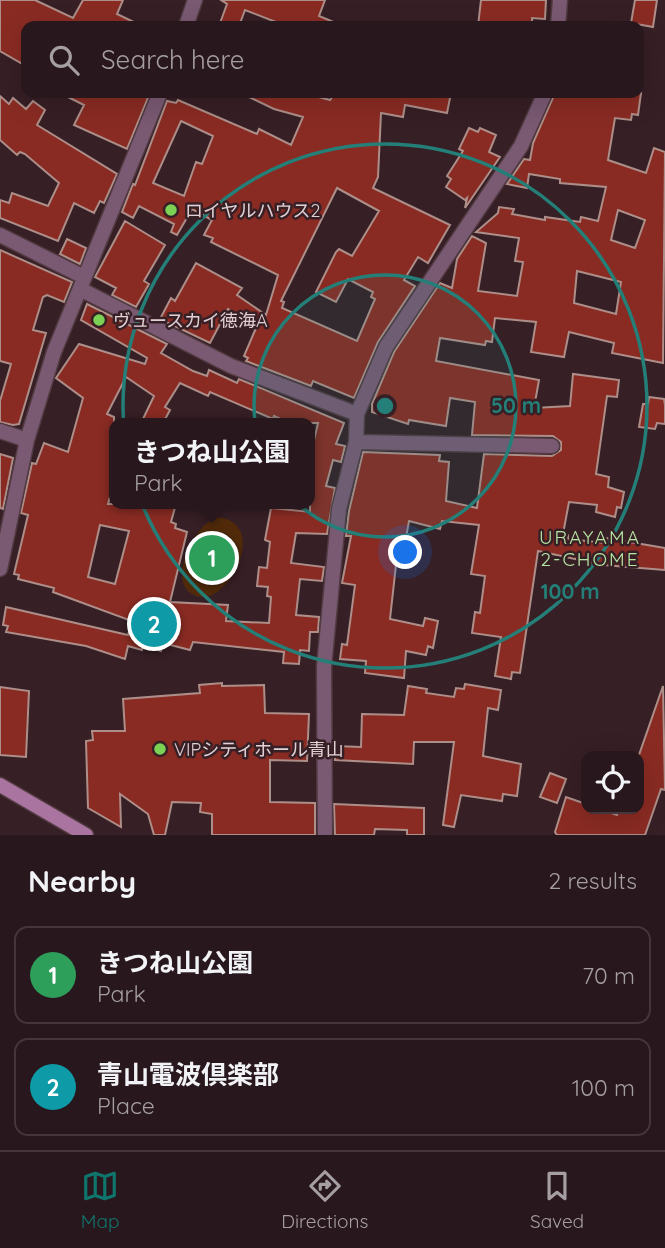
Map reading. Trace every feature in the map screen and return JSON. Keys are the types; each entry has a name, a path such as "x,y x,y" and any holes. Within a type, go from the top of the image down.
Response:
{"street":[{"path":"188,21 195,0"},
{"path":"558,21 559,0"},
{"path":"0,569 27,440 54,352 158,98"},
{"path":"325,835 324,667 339,509 356,442 357,414 386,347 521,146 543,98"},
{"path":"0,235 231,366 357,414"},
{"path":"0,431 27,440"},
{"path":"356,442 552,446"},
{"path":"0,785 86,835"}],"shaded area":[{"path":"216,517 232,522 240,532 243,545 240,560 224,586 213,595 201,597 189,593 183,584 184,559 198,533"}],"building":[{"path":"0,0 35,0 73,18 83,0 123,0 117,14 132,21 21,21 21,63 0,51"},
{"path":"221,0 325,0 319,16 331,21 273,21 245,10 241,21 221,21 227,4"},
{"path":"481,0 546,0 545,19 479,21"},
{"path":"635,0 657,0 653,27 644,25 644,21 631,21"},
{"path":"0,96 9,104 13,98 26,109 33,101 45,110 37,125 117,174 104,203 100,201 94,213 74,203 58,241 0,218 0,200 9,203 12,193 48,206 59,183 25,154 20,152 17,155 0,140"},
{"path":"70,98 148,98 127,149 74,125 84,105"},
{"path":"251,98 450,98 447,113 405,105 403,117 381,113 378,177 373,188 450,225 428,263 418,257 404,280 415,286 378,342 354,398 313,381 311,386 246,361 248,358 244,356 256,328 228,309 210,343 160,319 171,298 175,301 196,263 242,288 237,295 266,315 278,275 211,242 213,238 204,235 212,220 192,209 177,235 171,232 174,224 139,206 133,218 122,212 167,101 176,103 178,100 257,134 259,129 291,145 303,117 274,109","holes":["181,121 213,136 202,164 196,162 184,196 153,183","337,188 379,211 352,256 339,249 336,252 316,292 336,302 348,279 373,292 371,297 375,299 357,341 282,308 284,302 281,301"]},
{"path":"553,98 640,98 638,115 632,114 631,120 615,118 608,160 646,173 654,148 665,152 663,363 612,353 614,343 569,332 564,357 531,352 536,322 495,318 492,342 486,341 485,345 440,338 436,361 539,380 534,408 570,406 573,374 619,380 617,397 607,396 596,474 609,477 608,487 624,492 621,508 617,507 615,517 596,512 597,505 569,502 563,534 568,535 568,539 605,543 606,538 665,548 665,570 603,565 538,551 520,673 512,672 511,679 495,676 501,637 472,633 475,612 480,613 485,576 471,574 479,525 442,521 440,529 409,521 401,566 396,565 390,619 423,626 425,618 438,621 433,648 428,646 426,655 406,651 404,678 365,673 366,661 340,659 342,644 347,645 355,585 342,583 351,536 346,536 363,452 440,455 439,461 449,462 446,501 477,508 484,454 552,456 561,450 561,442 553,436 472,435 475,402 450,398 446,426 409,420 408,424 372,412 372,404 394,352 440,283 452,288 457,259 472,236 486,243 478,291 517,296 523,262 515,261 519,238 476,232 498,213 499,207 514,209 512,214 545,220 545,217 580,222 581,217 598,221 606,187 560,183 560,179 529,174 527,188 507,184 524,159 530,160 533,143","holes":["618,210 645,220 635,248 611,240","577,271 621,282 616,314 574,303"]},
{"path":"469,128 478,132 480,128 496,135 489,152 500,157 465,208 467,198 465,200 446,187 451,179 447,176 463,151 459,149"},
{"path":"125,221 165,245 144,281 149,284 136,307 112,295 116,288 95,277"},
{"path":"67,239 86,248 80,264 60,254"},
{"path":"0,250 72,282 64,302 47,295 43,297 33,330 46,333 19,424 13,425 0,422 0,401 11,364 0,361"},
{"path":"87,304 167,344 161,353 193,371 207,376 209,370 237,383 239,379 344,423 336,444 345,446 341,462 333,460 326,486 335,488 327,534 296,533 291,563 324,567 322,581 300,579 296,615 319,617 318,632 310,632 309,651 300,650 299,664 283,663 284,652 193,642 190,650 163,643 161,651 143,645 142,650 128,646 125,659 86,646 6,632 8,626 3,625 6,607 128,635 132,621 53,592 54,588 18,579 19,575 14,574 28,515 21,513 32,463 36,464 44,443 68,452 83,398 56,378 79,344 145,364 147,358 81,320","holes":["100,525 129,531 115,584 88,577"]},
{"path":"649,397 664,399 665,424 657,423 655,429 639,427 643,404 648,404"},
{"path":"0,454 13,458 3,509 0,508"},
{"path":"222,683 222,686 264,685 265,713 309,714 307,761 270,760 270,802 315,803 315,835 212,835 212,814 200,812 201,803 172,802 165,835 154,835 148,814 120,794 121,827 88,808 86,741 93,740 92,731 125,731 123,699 200,693 199,685"},
{"path":"465,684 501,690 498,710 488,708 483,756 521,764 517,796 503,794 502,801 461,795 454,827 443,825 454,742 414,742 413,764 335,760 336,746 361,747 362,714 404,715 408,686 427,689 426,693 454,697 456,688 464,689"},
{"path":"663,686 665,790 661,789 645,835 557,835 555,832 566,797 581,802 581,814 644,814 644,751 640,751"},
{"path":"0,687 29,691 26,757 0,755"},
{"path":"550,773 566,779 557,803 540,797"},
{"path":"334,804 424,808 424,835 407,835 407,830 375,829 374,835 335,835"}],"place":[{"name":"ロイヤルハウス2","path":"171,210"},
{"name":"ヴュースカイ徳海A","path":"99,320"},
{"name":"きつね山公園","path":"212,558"},
{"name":"青山電波倶楽部","path":"154,624"},
{"name":"VIPシティホール青山","path":"160,749"}],"district":[{"name":"URAYAMA 2-CHOME","path":"590,548"}]}
